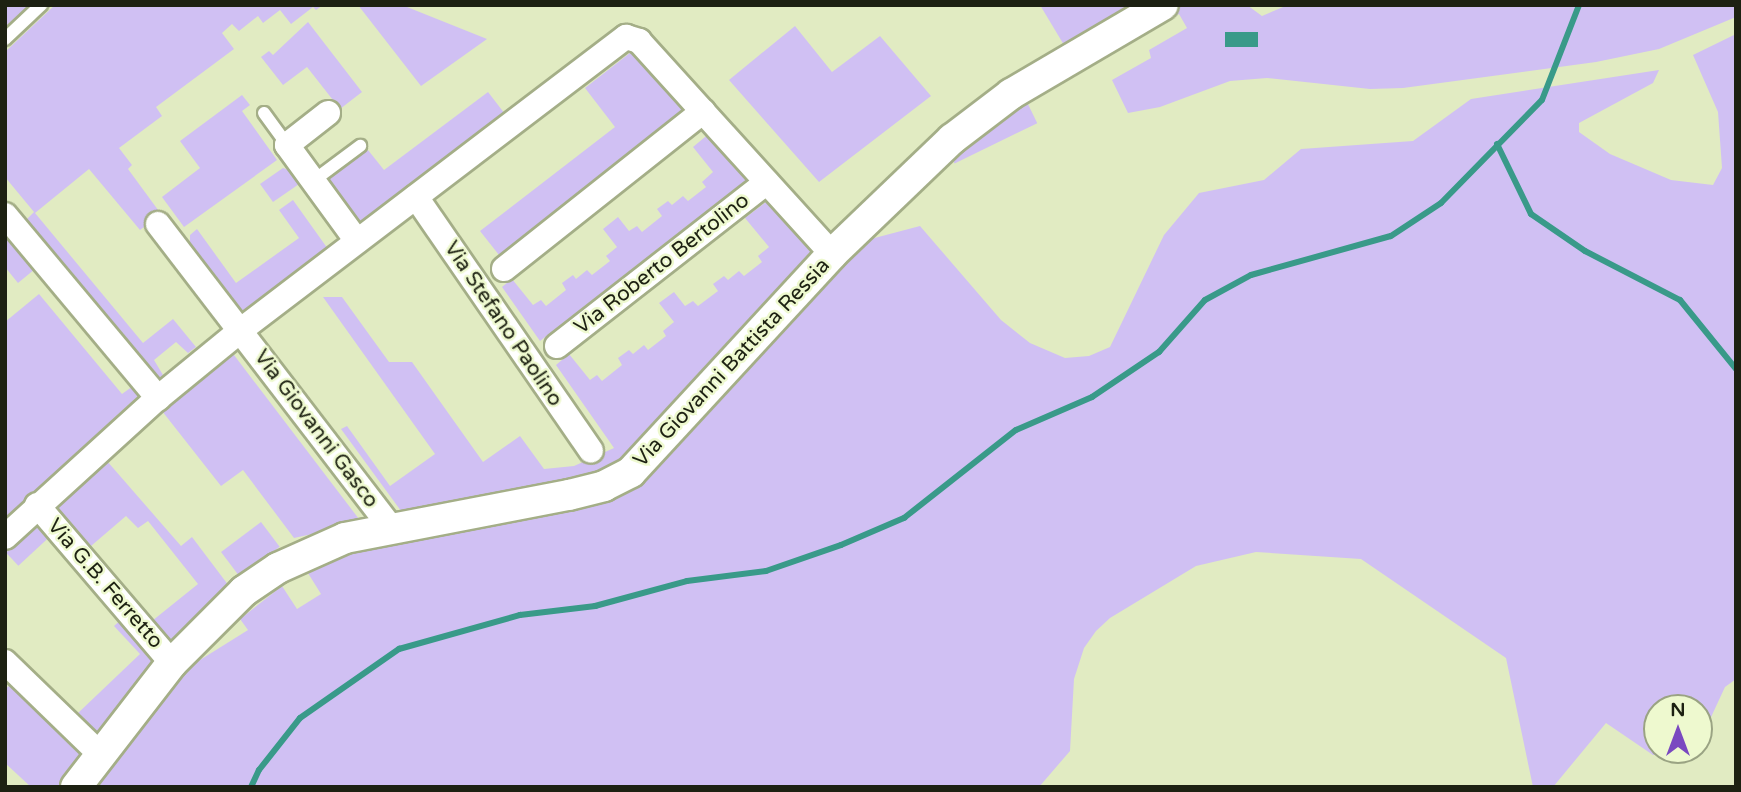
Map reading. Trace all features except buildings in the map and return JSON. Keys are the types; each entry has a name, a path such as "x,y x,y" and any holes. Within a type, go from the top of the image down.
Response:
{"street":[{"name":"Via Giovanni Battista Ressia","path":"76,787 172,663 244,591 278,568 332,541 569,495 623,477 832,254 952,139 995,104 1163,5"},
{"name":"Via Roberto Bertolino","path":"416,197 617,42 630,37 639,41 832,254"},
{"path":"503,269 703,111"},
{"path":"328,113 287,145 357,241"},
{"name":"Via Roberto Bertolino","path":"557,346 767,183"},
{"path":"5,537 37,505 158,398 241,330 416,197"},
{"name":"Via Stefano Paolino","path":"416,197 590,452"},
{"path":"5,215 158,398"},
{"path":"158,224 241,330"},
{"name":"Via Giovanni Gasco","path":"241,330 391,528"},
{"name":"Via G.B. Ferretto","path":"37,505 172,663"},
{"path":"5,662 100,754"}],"lane":[{"path":"5,39 41,5"},
{"path":"264,113 287,145"},
{"path":"313,181 360,146"}],"shaded area":[{"path":"5,5 29,5 5,27"},
{"path":"55,5 323,5 316,10 313,7 291,24 280,10 263,23 258,16 239,31 232,24 222,33 234,49 156,107 162,116 119,148 132,165 128,169 161,214 140,230 89,169 35,213 143,343 173,319 196,347 188,353 176,342 154,360 163,375 156,380 24,222 34,212 5,177 5,52"},
{"path":"358,5 402,5 487,39 421,86"},
{"path":"1040,5 1146,5 1067,50"},
{"path":"1182,5 1247,5 1262,16 1288,5 1736,5 1736,17 1659,49 1596,62 1403,88 1370,89 1267,78 1230,81 1160,107 1128,113 1112,80 1151,58 1149,50 1187,28 1179,14 1091,62 1088,58"},
{"path":"308,22 362,92 340,109 307,67 283,85 261,57 269,51 273,55"},
{"path":"795,26 832,72 880,36 931,96 819,182 729,80"},
{"path":"1736,34 1736,679 1725,687 1713,713 1713,694 1643,694 1643,748 1606,723 1553,787 1533,787 1506,658 1361,559 1256,552 1196,566 1110,618 1096,631 1084,648 1074,679 1070,751 1039,787 88,787 176,675 248,630 240,619 282,586 297,609 321,594 306,570 338,554 588,502 867,240 920,226 1001,320 1030,343 1065,358 1089,356 1110,347 1164,235 1199,193 1264,180 1301,149 1413,141 1471,99 1659,70 1653,83 1579,123 1579,132 1610,154 1671,180 1713,185 1722,168 1718,112 1693,55"},
{"path":"635,49 688,107 499,255 480,231 615,127 585,88"},
{"path":"488,92 505,114 358,226 325,182 368,150 384,170"},
{"path":"242,95 250,105 242,111 277,160 184,227 162,197 200,168 180,141"},
{"path":"1025,98 1037,123 955,163 942,138"},
{"path":"711,132 750,177 540,341 502,287 512,279 533,305 541,300 546,306 566,290 562,283 573,275 576,279 587,270 592,275 610,261 606,256 617,247 603,229 618,217 629,231 637,226 642,232 662,216 657,209 668,201 672,205 683,196 688,201 706,187 702,182 713,172 693,147"},
{"path":"283,168 295,172 302,182 273,202 260,184"},
{"path":"770,199 816,253 640,447 603,474 404,515 341,429 347,426 390,486 435,454 323,297 342,297 389,362 412,362 483,462 520,436 544,469 574,466 614,448 556,365 569,354 590,380 597,375 602,381 622,365 618,358 629,350 633,354 644,345 648,350 666,336 663,331 674,322 659,303 674,292 685,306 693,301 698,306 718,291 713,284 724,276 728,280 739,271 744,276 762,262 758,256 769,247 745,218"},
{"path":"293,200 328,249 241,313 190,245 190,235 197,229 236,283 299,238 279,210"},
{"path":"5,232 35,269 18,283 5,267"},
{"path":"39,294 122,394 133,386 138,396 5,519 5,322"},
{"path":"229,354 234,355 362,523 294,538 243,470 221,486 162,411"},
{"path":"107,461 181,546 192,537 229,586 173,646 152,621 198,584 148,521 138,528 126,516 91,546 56,506"},
{"path":"39,522 51,535 18,566 6,553"},
{"path":"261,522 280,547 240,577 221,552"},
{"path":"123,618 159,661 100,738 77,714 140,654 114,626"},
{"path":"10,685 85,758 63,787 31,787 5,763 5,689"}],"water":[{"path":"1225,32 1258,32 1258,47 1225,47"}],"waterway":[{"path":"251,787 259,770 300,718 399,649 520,615 595,606 687,581 766,571 841,545 904,518 1016,430 1092,397 1159,352 1205,300 1251,275 1391,236 1441,203 1542,100 1579,5"},
{"path":"1497,144 1531,214 1585,251 1680,300 1736,369"}]}
